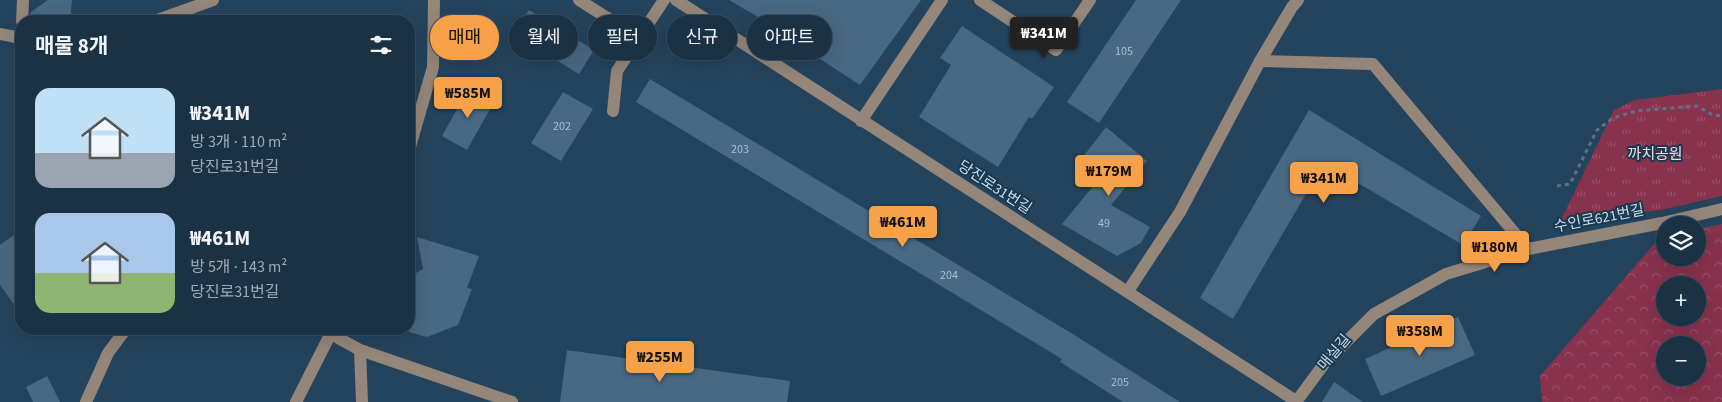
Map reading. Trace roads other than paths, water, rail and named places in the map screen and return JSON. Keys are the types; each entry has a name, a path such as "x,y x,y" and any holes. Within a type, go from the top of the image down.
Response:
{"street":[{"path":"22,15 23,0"},
{"path":"171,15 212,0"},
{"path":"415,122 433,67 434,0"},
{"path":"579,0 603,15"},
{"path":"654,15 664,0"},
{"name":"당진로31번길","path":"676,0 861,121 1128,291 1296,402"},
{"path":"861,121 942,0"},
{"path":"980,0 1056,50 1090,0"},
{"path":"1128,291 1180,212 1260,61 1298,0"},
{"path":"0,34 15,37"},
{"path":"613,111 617,71 624,60"},
{"path":"1260,61 1373,64 1528,249"},
{"name":"수인로621번길","path":"1296,402 1324,364 1374,314 1446,274 1528,249 1662,223 1722,209"},
{"path":"86,402 108,353 122,335"},
{"path":"296,402 330,335"},
{"path":"337,335 360,350 512,402"},
{"path":"360,350 362,402"}],"park label":[{"name":"까치공원","path":"1655,154"}]}
